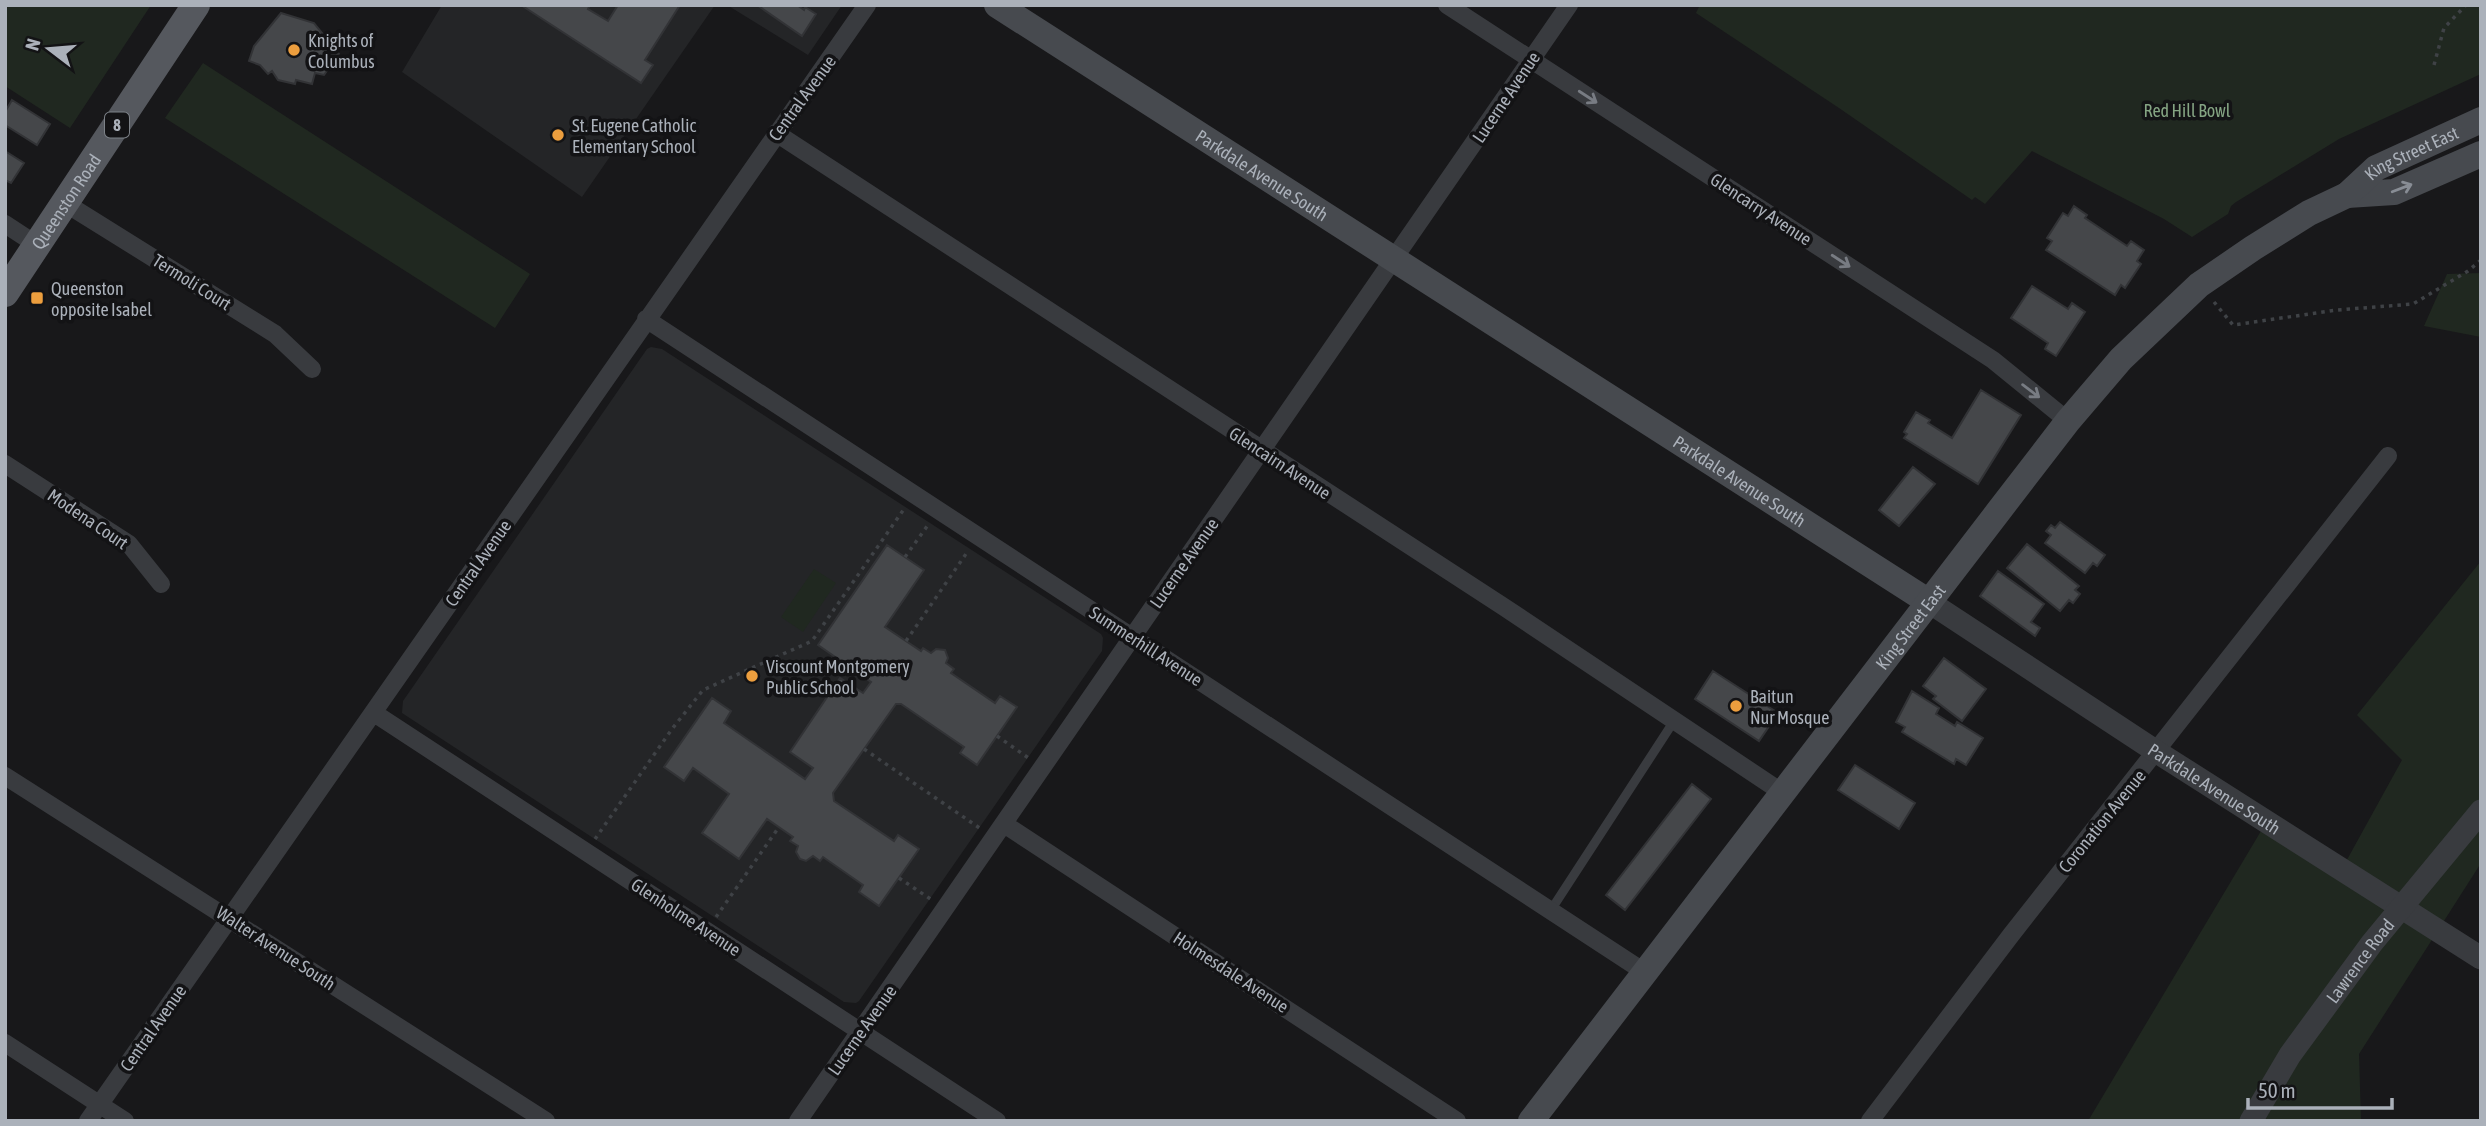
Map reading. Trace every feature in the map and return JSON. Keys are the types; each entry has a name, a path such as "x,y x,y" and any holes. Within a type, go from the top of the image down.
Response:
{"main road":[{"name":"Queenston Road","path":"5,293 196,5"},
{"name":"Parkdale Avenue South","path":"997,5 1929,602"},
{"name":"King Street East","path":"1531,1121 2068,421 2121,359 2199,285 2309,213 2347,195 2376,168 2481,120"},
{"name":"King Street East","path":"2347,195 2393,192 2481,154"}],"street":[{"name":"Central Avenue","path":"88,1121 867,5"},
{"name":"Glencarry Avenue","path":"1447,5 1993,360 2068,421"},
{"name":"Lucerne Avenue","path":"798,1121 1569,5"},
{"name":"Glencairn Avenue","path":"776,133 1783,793"},
{"name":"Termoli Court","path":"65,203 275,334 312,369"},
{"path":"5,224 37,244"},
{"name":"Summerhill Avenue","path":"646,319 1646,972"},
{"name":"Coronation Avenue","path":"1870,1121 2011,935 2388,456"},
{"name":"Modena Court","path":"5,464 129,544 161,584"},
{"name":"Parkdale Avenue South","path":"1929,602 2157,752 2471,952"},
{"name":"Glenholme Avenue","path":"374,713 997,1121"},
{"name":"Walter Avenue South","path":"5,776 546,1121"},
{"name":"Lawrence Road","path":"2251,1121 2290,1055 2372,943 2481,811"},
{"name":"Holmesdale Avenue","path":"999,831 1457,1121"},
{"path":"5,1043 125,1121"}],"lane":[{"path":"1550,910 1674,720"}],"path":[{"path":"2434,65 2444,28 2466,5"},
{"path":"2199,285 2234,325 2337,310 2413,304 2468,271 2481,260"},
{"path":"586,853 672,729 703,690 812,641 915,494"},
{"path":"905,557 939,510"},
{"path":"906,641 979,536"},
{"path":"997,736 1043,768"},
{"path":"864,749 999,831"},
{"path":"707,931 779,827"},
{"path":"899,878 946,910"}],"shaded area":[{"name":"St. Eugene Catholic Elementary School","path":"442,5 715,5 582,197 402,72"},
{"path":"727,5 842,5 808,55"},
{"name":"Viscount Montgomery Public School","path":"647,349 662,349 1101,634 1103,638 1102,651 856,1003 844,1002 402,713 403,701"}],"green space":[{"path":"5,5 151,5 70,128 5,86"},
{"name":"Red Hill Bowl","path":"1700,5 2481,5 2481,74 2339,139 2236,202 2228,214 2192,237 2164,219 2032,151 1985,204 1975,197 1972,200 1696,13"},
{"path":"203,63 530,274 495,328 165,118"},
{"path":"2481,273 2481,337 2424,326 2447,274"},
{"path":"2481,561 2481,863 2359,1054 2361,1121 2088,1121 2267,821 2343,867 2402,760 2357,715"},
{"path":"814,569 836,583 803,632 781,617"}],"building":[{"path":"521,5 590,5 588,9 608,21 618,5 680,5 645,60 653,65 641,83"},
{"path":"757,5 797,5 816,14 802,36"},
{"name":"Knights of Columbus","path":"281,13 314,23 339,54 324,75 315,73 312,84 296,80 295,84 278,80 272,71 268,74 260,65 249,61 254,46"},
{"path":"12,100 50,124 37,145 5,125 5,112"},
{"path":"5,151 24,163 11,183 5,180"},
{"path":"2074,206 2087,215 2085,218 2127,246 2131,241 2144,250 2137,261 2141,264 2125,288 2121,285 2115,295 2046,250 2052,241 2047,238 2063,213 2068,216"},
{"path":"2032,286 2068,309 2072,303 2085,312 2056,356 2045,349 2048,343 2011,318"},
{"path":"1981,390 2021,415 1978,484 1904,438 1907,434 1904,432 1916,412 1952,438"},
{"path":"1913,467 1935,484 1899,526 1879,510"},
{"path":"2060,522 2105,555 2097,566 2093,563 2085,573 2045,543 2051,535 2046,531 2051,525 2055,528"},
{"path":"2027,544 2079,586 2075,590 2080,594 2073,603 2069,600 2060,611 2007,568"},
{"path":"887,545 924,570 885,627 921,651 923,648 931,653 936,649 945,650 948,658 946,663 954,669 951,673 995,703 1000,696 1017,707 977,765 960,753 964,747 901,704 896,704 833,793 834,801 894,841 898,835 919,849 879,906 859,892 863,885 823,857 820,861 813,856 806,861 800,859 796,852 798,846 790,841 793,837 767,819 739,859 702,833 729,794 693,768 684,781 664,767 712,698 731,711 724,723 805,779 813,768 790,752 840,678 863,693 871,682 818,645"},
{"path":"1998,571 2044,604 2031,622 2040,628 2035,636 1980,596"},
{"path":"1944,658 1986,689 1962,721 1933,699 1936,696 1923,686"},
{"name":"Baitun Nur Mosque","path":"1713,671 1778,713 1759,741 1695,699"},
{"path":"1912,691 1939,708 1936,714 1955,726 1957,722 1983,738 1966,765 1956,759 1954,764 1902,732 1905,727 1896,722"},
{"path":"1855,765 1915,803 1899,829 1838,790"},
{"path":"1692,784 1711,799 1625,910 1606,895"}],"place":[{"name":"Knights of Columbus","path":"294,50"},
{"name":"St. Eugene Catholic Elementary School","path":"558,135"},
{"name":"Queenston opposite Isabel","path":"37,298"},
{"name":"Viscount Montgomery Public School","path":"752,676"},
{"name":"Baitun Nur Mosque","path":"1736,706"}]}
